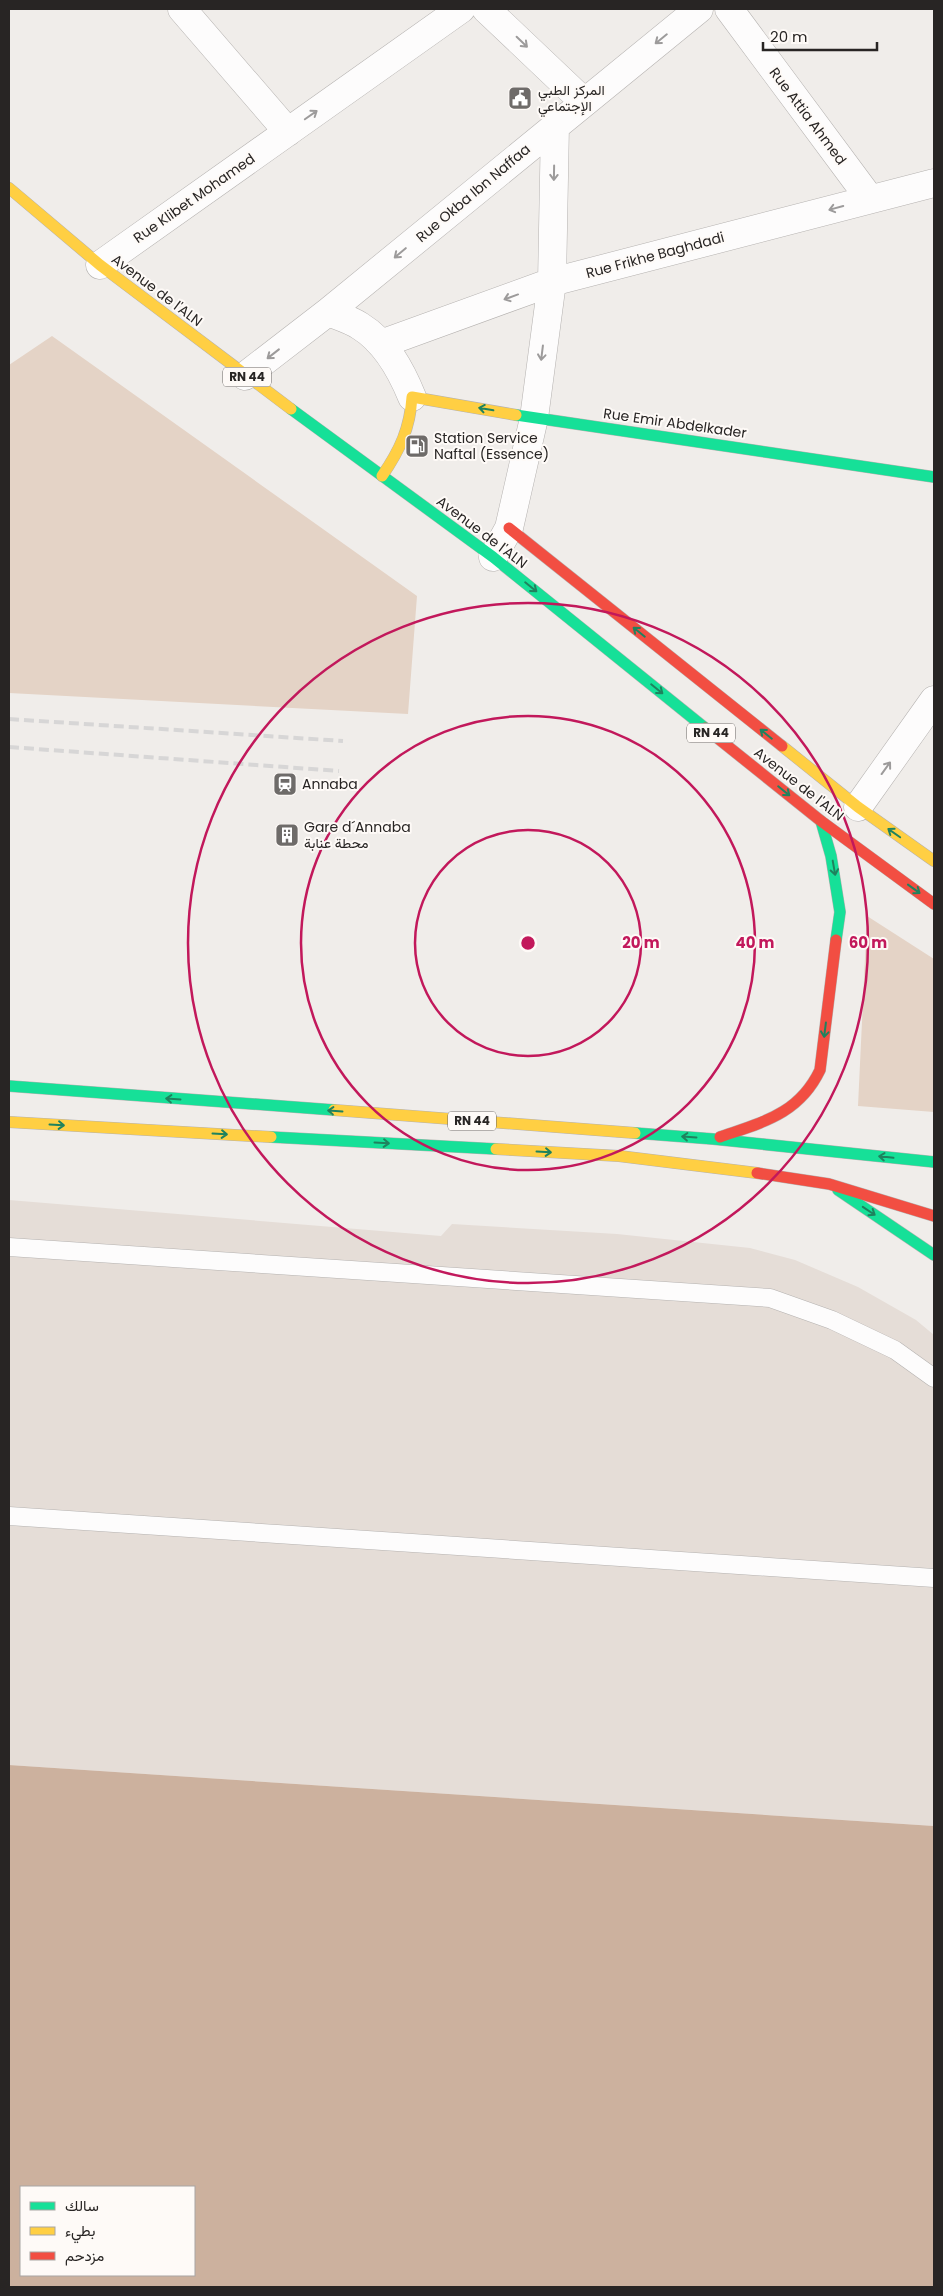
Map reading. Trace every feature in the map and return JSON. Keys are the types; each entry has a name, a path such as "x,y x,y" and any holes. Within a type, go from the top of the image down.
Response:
{"main road":[{"name":"Avenue de l'ALN","path":"9,188 100,265 245,376 493,557 821,821 934,904"},
{"name":"Rue Emir Abdelkader","path":"412,397 534,418 934,477"},
{"path":"382,476 406,440 411,420 412,397"},
{"name":"Avenue de l'ALN","path":"509,528 858,807 934,861"},
{"path":"713,1139 797,1106 816,1084 820,1070 840,912 832,856 821,821"},
{"name":"RN 44","path":"9,1086 713,1139 934,1162"},
{"path":"9,1122 619,1156 829,1184 934,1216"},
{"path":"829,1184 934,1255"}],"street":[{"path":"182,9 288,132"},
{"name":"Rue Klibet Mohamed","path":"100,265 461,9"},
{"path":"486,9 584,102"},
{"name":"Rue Okba Ibn Naffaa","path":"245,376 328,312 699,9"},
{"name":"Rue Attia Ahmed","path":"728,9 870,199"},
{"path":"493,557 509,528 534,418 552,282 555,125"},
{"name":"Rue Frikhe Baghdadi","path":"381,344 552,282 934,183"},
{"path":"328,312 360,326 381,344 401,370 412,397"},
{"path":"858,807 934,700"}],"lane":[{"path":"9,1247 770,1298 832,1320 895,1350 934,1378"},
{"path":"9,1516 934,1578"}],"shaded area":[{"path":"52,336 417,596 408,714 9,693 9,365"},
{"path":"867,916 934,959 934,1112 858,1106"},
{"path":"9,1200 441,1236 452,1224 617,1234 750,1248 795,1260 858,1287 916,1320 934,1335 934,1826 9,1765"},
{"path":"9,1765 934,1826 934,2287 9,2287"}],"railway":[{"path":"9,719 343,741"},
{"path":"9,747 339,771"}],"traffic: fast":[{"path":"291,409 493,557 705,728"},
{"path":"516,415 934,477"},
{"path":"821,821 831,856 840,912 836,940"},
{"path":"9,1086 334,1110"},
{"path":"635,1133 713,1139 934,1162"},
{"path":"271,1137 496,1149"},
{"path":"838,1190 934,1255"}],"traffic: slow":[{"path":"9,188 100,265 291,409"},
{"path":"382,476 403,438 409,419 412,397 516,415"},
{"path":"782,746 858,807 934,861"},
{"path":"334,1110 635,1133"},
{"path":"9,1122 271,1137"},
{"path":"496,1149 619,1156 757,1173"}],"traffic: jam":[{"path":"509,528 782,746"},
{"path":"705,728 821,821 934,904"},
{"path":"720,1137 765,1121 790,1107 802,1097 820,1070 836,940"},
{"path":"757,1173 829,1184 934,1216"}],"place":[{"name":"المركز الطبي الإجتماعي","path":"520,98"},
{"name":"Station Service Naftal (Essence)","path":"417,446"},
{"name":"Annaba","path":"285,784"},
{"name":"Gare d´Annaba محطة عنابة","path":"287,835"}]}
